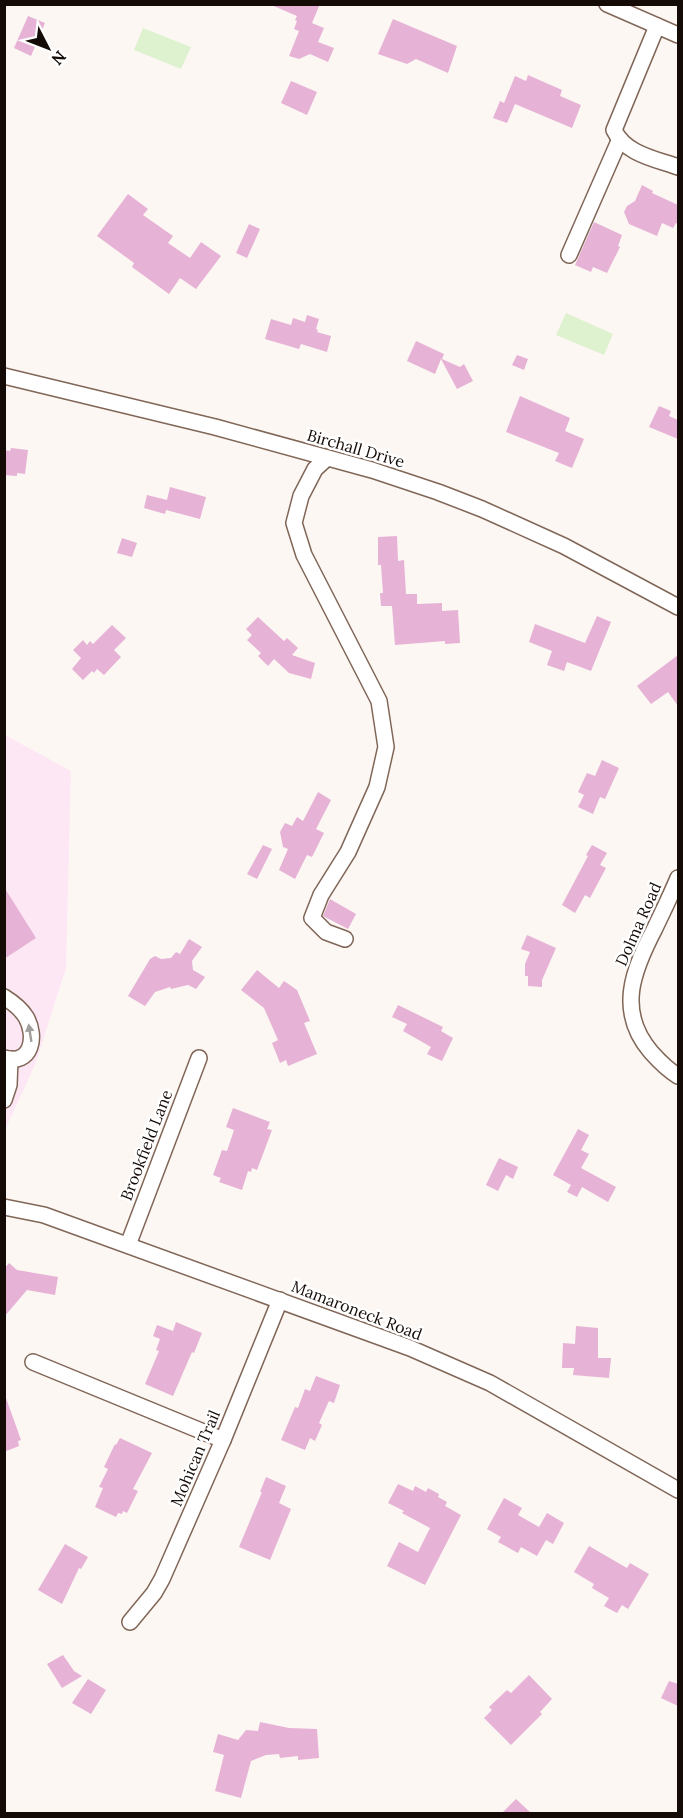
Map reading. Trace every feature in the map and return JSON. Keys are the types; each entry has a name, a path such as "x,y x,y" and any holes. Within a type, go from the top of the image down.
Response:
{"street":[{"path":"607,4 678,35"},
{"path":"657,26 614,130 619,141 628,148 678,167"},
{"path":"569,255 619,141"},
{"name":"Birchall Drive","path":"4,376 215,427 383,474 482,509 564,546 678,608"},
{"path":"327,458 315,469 301,496 294,523 304,555 379,701 386,747 377,786 348,852 321,895 312,918 326,932 345,939"},
{"name":"Dolma Road","path":"678,878 641,954 630,999 637,1030 647,1047 658,1060 678,1076"},
{"path":"4,997 26,1017 33,1037 26,1055 7,1059 9,1085 4,1100"},
{"name":"Brookfield Lane","path":"128,1245 199,1058"},
{"name":"Mamaroneck Road","path":"4,1208 44,1215 410,1348 490,1383 678,1490"},
{"name":"Mohican Trail","path":"130,1622 154,1593 162,1579 223,1440 280,1300"},
{"path":"33,1362 223,1440"}],"shaded area":[{"path":"5,735 71,771 66,968 35,1065 5,1130"}],"green space":[{"path":"143,28 191,47 181,69 134,50"},
{"path":"566,313 613,334 604,355 556,335"}],"building":[{"path":"269,4 320,4 312,23 324,28 318,42 334,48 328,62 310,54 299,59 289,56 299,31 294,29 297,16"},
{"path":"28,16 45,23 31,56 14,48"},
{"path":"393,19 457,46 448,73 416,59 407,64 378,54"},
{"path":"528,75 562,90 560,96 581,105 572,128 515,104 507,123 493,118 500,101 504,103 515,76 526,81"},
{"path":"291,81 317,92 307,115 281,103"},
{"path":"642,185 653,191 652,193 678,205 678,224 676,223 673,228 662,223 657,236 629,224 624,212 627,206 635,201"},
{"path":"128,194 148,209 143,215 173,236 168,243 190,258 201,242 221,256 196,289 180,278 169,294 132,267 134,263 97,236"},
{"path":"594,222 622,235 618,246 620,247 607,273 593,267 591,272 575,265"},
{"path":"249,224 260,229 247,258 236,253"},
{"path":"307,315 319,319 317,332 331,336 327,352 301,344 299,349 265,339 271,319 291,325 293,318 305,322"},
{"path":"416,341 444,354 442,359 460,367 464,364 473,381 457,389 441,359 435,374 407,361"},
{"path":"517,355 528,359 524,370 512,365"},
{"path":"520,396 570,418 565,431 584,439 572,468 555,461 559,453 506,432"},
{"path":"659,406 671,411 669,416 678,420 678,439 649,427"},
{"path":"11,448 28,450 25,474 4,475 4,450 10,451"},
{"path":"170,487 206,497 200,519 166,510 165,514 144,508 147,495 167,500"},
{"path":"397,536 398,561 404,560 406,594 417,594 417,604 442,603 442,611 458,610 460,643 445,644 445,641 395,645 392,606 381,606 380,593 383,593 381,565 378,565 378,537"},
{"path":"122,538 137,543 132,557 117,553"},
{"path":"597,616 611,622 591,671 567,662 564,671 547,665 552,651 529,642 535,624 585,643"},
{"path":"258,617 284,641 287,638 298,648 292,655 315,663 311,679 289,673 274,659 268,666 258,656 261,653 247,640 252,635 246,629"},
{"path":"112,625 126,638 114,650 121,657 104,675 97,669 83,680 72,669 81,658 73,650 83,640 87,645 90,641 93,644"},
{"path":"678,655 678,706 668,692 651,704 637,686"},
{"path":"602,760 619,768 605,799 600,797 593,814 578,807 584,795 578,792 587,773 595,776"},
{"path":"318,792 331,800 316,829 324,833 312,857 307,855 295,879 279,870 288,849 283,847 280,832 285,823 292,826 297,817 303,821"},
{"path":"263,845 272,849 257,879 247,874"},
{"path":"592,845 607,853 600,865 606,868 590,898 585,895 575,913 562,905"},
{"path":"4,887 36,938 4,959"},
{"path":"330,899 356,914 348,929 323,916"},
{"path":"527,935 556,948 542,980 542,987 528,986 528,976 525,976 525,964 530,952 521,949"},
{"path":"189,939 202,947 192,961 193,970 205,977 196,989 188,985 155,992 145,1006 128,996 150,959 155,956 161,959 171,958 176,952 180,954"},
{"path":"257,970 279,988 284,981 297,990 310,1021 304,1023 317,1054 288,1066 286,1060 280,1063 272,1043 278,1040 264,1008 241,990"},
{"path":"398,1005 443,1027 441,1031 453,1038 442,1061 427,1054 431,1047 403,1031 407,1024 392,1017"},
{"path":"233,1108 270,1122 267,1129 272,1130 257,1170 252,1168 251,1172 248,1171 242,1190 219,1182 221,1178 213,1175 222,1150 227,1151 234,1130 226,1127"},
{"path":"578,1129 589,1135 581,1150 589,1154 581,1168 616,1187 608,1202 582,1187 577,1197 567,1192 571,1185 553,1175"},
{"path":"499,1158 518,1167 513,1179 506,1175 498,1191 486,1185"},
{"path":"9,1263 17,1270 58,1277 55,1295 27,1290 4,1317 4,1269"},
{"path":"176,1322 202,1333 173,1396 145,1384 159,1351 156,1350 160,1339 153,1336 157,1325 173,1331"},
{"path":"576,1326 598,1328 598,1358 611,1358 609,1378 573,1375 574,1368 562,1368 563,1343 575,1344"},
{"path":"316,1376 340,1385 334,1403 329,1401 319,1423 322,1425 315,1441 310,1438 305,1450 281,1440 295,1407 298,1408 305,1389 310,1391"},
{"path":"6,1398 21,1440 18,1441 19,1446 4,1452 4,1399"},
{"path":"120,1438 152,1453 133,1489 138,1491 127,1513 123,1511 116,1517 95,1507 103,1488 99,1487 108,1469 104,1467"},
{"path":"266,1477 286,1486 279,1503 291,1509 270,1560 239,1547"},
{"path":"398,1484 413,1491 415,1486 426,1492 428,1488 447,1502 445,1506 461,1515 425,1585 387,1566 399,1542 418,1552 430,1528 388,1503"},
{"path":"504,1498 522,1508 518,1515 539,1527 547,1513 564,1523 553,1544 546,1540 537,1556 521,1547 518,1553 498,1542 501,1537 487,1529"},
{"path":"65,1544 88,1557 81,1569 79,1568 62,1604 38,1590"},
{"path":"589,1546 627,1568 630,1563 649,1574 628,1609 622,1605 617,1613 604,1606 609,1598 592,1588 594,1584 574,1572"},
{"path":"63,1655 74,1671 82,1676 62,1688 47,1664"},
{"path":"529,1675 552,1699 540,1712 542,1714 511,1745 484,1718 492,1710 489,1707 507,1690 511,1693"},
{"path":"88,1679 106,1690 91,1714 72,1703"},
{"path":"669,1681 678,1684 678,1706 661,1698"},
{"path":"260,1722 289,1728 317,1729 319,1758 298,1760 298,1756 280,1758 279,1754 266,1755 251,1761 241,1798 215,1791 224,1755 213,1752 218,1734 238,1740 246,1730 258,1731"},
{"path":"516,1799 532,1814 501,1814"}]}
